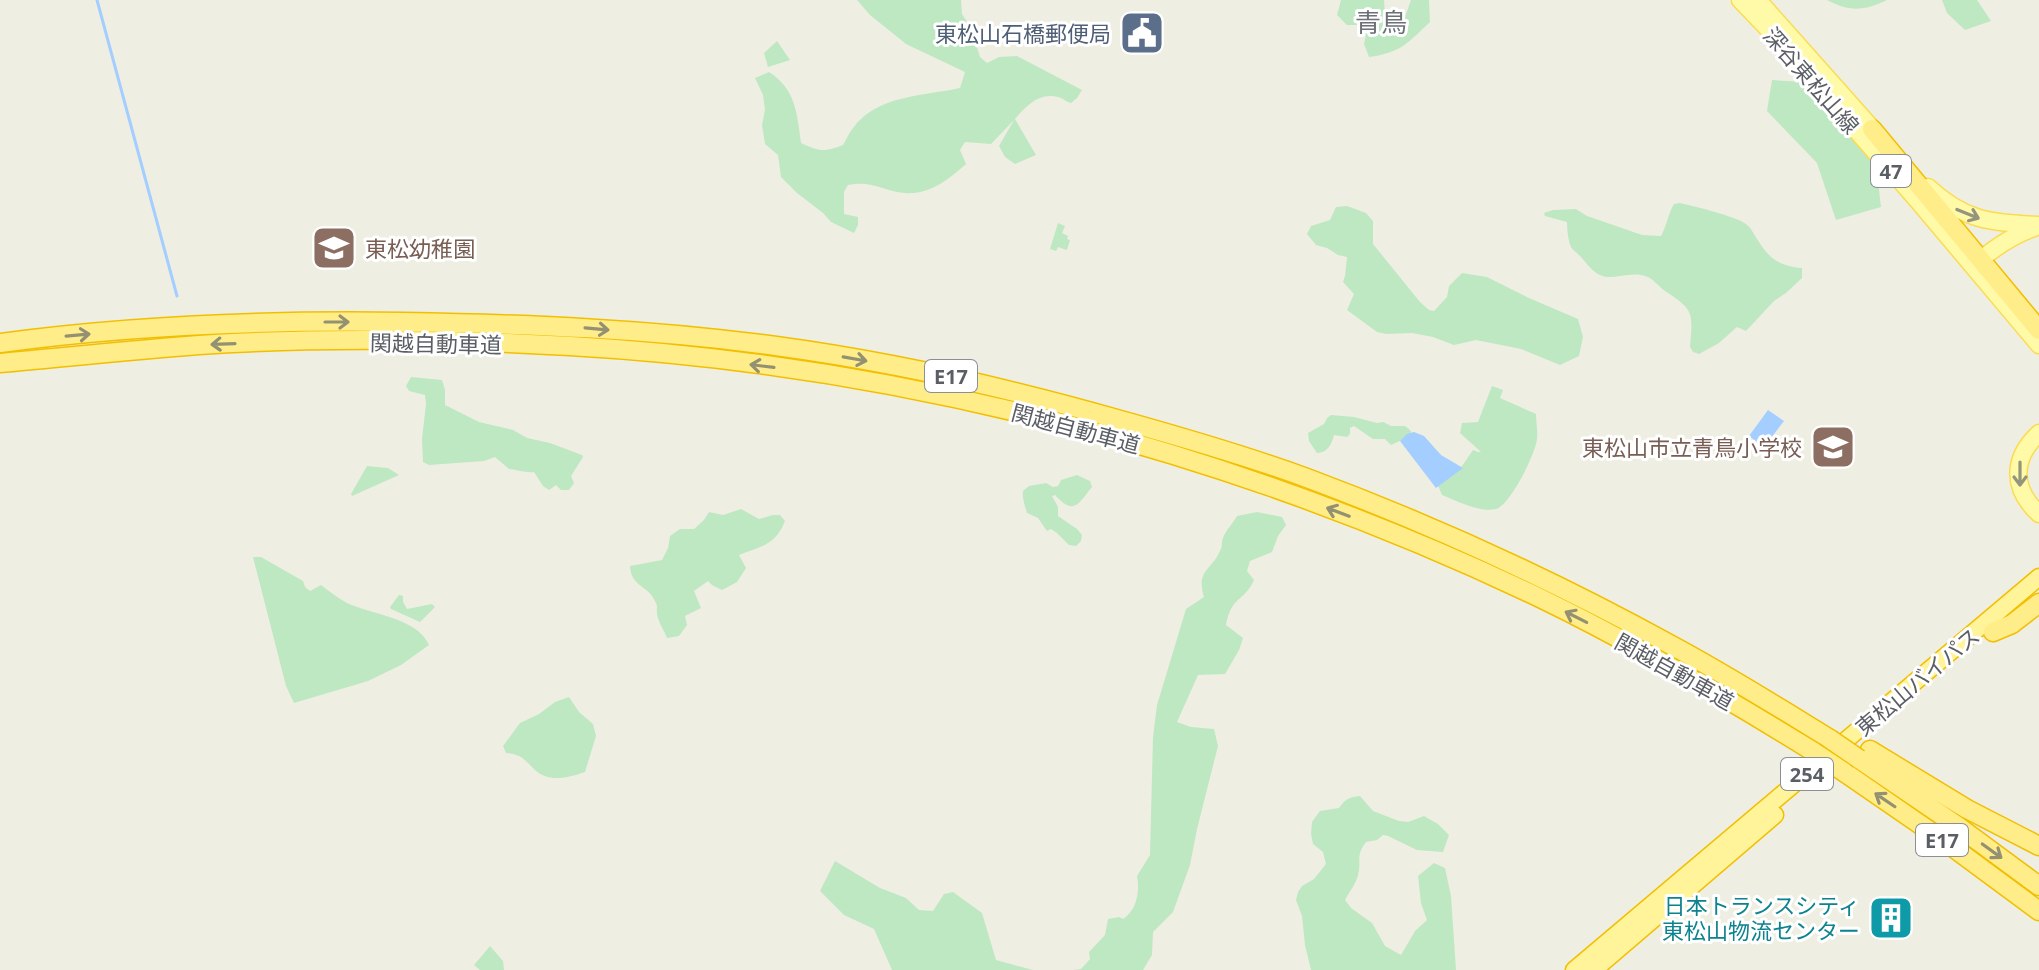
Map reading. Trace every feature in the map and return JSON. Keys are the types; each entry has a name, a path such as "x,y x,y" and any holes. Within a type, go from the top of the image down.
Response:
{"highway":[{"path":"1872,129 2039,330"},
{"name":"関越自動車道","path":"0,343 291,322 491,323 577,327 778,346 942,374 1168,433 1240,455 1380,507 1555,584 1663,640 1865,755"},
{"name":"関越自動車道","path":"0,363 202,345 295,342 573,346 683,355 838,376 928,392 1062,423 1160,451 1302,498 1383,529 1543,599 1664,662 1814,752 1947,843 2039,914"},
{"name":"東松山バイパス","path":"1574,970 2039,577"},
{"name":"東松山バイパス","path":"1594,970 2039,593"},
{"path":"1993,632 2012,624 2039,603"},
{"path":"1865,755 2039,846"},
{"name":"E17","path":"1865,755 2039,886"}],"main road":[{"name":"深谷東松山線","path":"1740,0 1917,200 2039,345"},
{"name":"深谷東松山線","path":"1758,0 1872,129 1944,202 1976,218 2039,226"},
{"name":"深谷東松山線","path":"1980,260 2001,243 2039,226"},
{"path":"2039,433 2023,452 2018,478 2021,492 2039,514"}],"green space":[{"path":"857,0 961,0 962,14 971,28 980,57 987,63 999,57 1017,56 1082,90 1071,103 1058,97 1045,96 1019,114 1015,119 1036,155 1015,164 1005,157 999,146 1014,120 991,144 965,142 960,150 966,164 931,189 905,193 871,185 848,185 844,192 844,214 858,217 854,233 831,222 781,177 778,155 765,144 763,95 755,78 769,72 785,86 794,103 801,143 822,150 843,145 863,117 888,103 960,88 965,72 906,44 870,15"},
{"path":"1341,0 1384,0 1386,30 1405,17 1411,0 1429,0 1430,22 1403,46 1369,57 1364,44 1367,30 1361,25 1347,25 1337,15"},
{"path":"1827,0 1887,0 1857,9"},
{"path":"1942,0 1977,0 1991,21 1965,30 1947,13"},
{"path":"777,41 790,60 768,67 764,53"},
{"path":"1772,80 1803,82 1876,164 1881,207 1836,220 1817,163 1767,111"},
{"path":"1680,203 1741,221 1775,260 1802,268 1802,278 1774,301 1746,331 1737,327 1719,343 1699,354 1690,347 1690,313 1682,303 1648,277 1636,274 1608,277 1595,272 1571,248 1567,222 1545,216 1544,213 1576,209 1587,216 1642,235 1661,236 1674,204"},
{"path":"1347,206 1366,213 1373,221 1373,244 1429,310 1434,311 1447,297 1449,286 1462,273 1487,277 1578,319 1583,337 1579,356 1560,365 1521,349 1476,340 1454,345 1412,333 1377,332 1347,310 1354,294 1343,282 1347,257 1316,245 1307,234 1311,226 1330,220 1336,207"},
{"path":"1058,223 1065,226 1062,233 1070,240 1067,250 1058,247 1056,251 1050,249"},
{"path":"411,377 442,380 445,405 479,422 513,430 527,438 582,455 571,476 574,483 569,490 561,490 556,485 549,490 534,472 509,469 495,457 484,461 429,465 423,462 425,395 409,391 406,386"},
{"path":"1492,386 1503,390 1500,398 1536,414 1537,436 1536,446 1515,489 1502,505 1490,510 1469,506 1442,495 1437,483 1460,469 1473,450 1481,452 1460,433 1462,423 1478,422"},
{"path":"1331,415 1405,426 1413,435 1391,445 1385,439 1373,439 1354,426 1347,437 1334,435 1328,447 1317,453 1308,433 1324,424"},
{"path":"367,466 388,468 399,475 352,496 351,494"},
{"path":"1077,475 1090,481 1092,487 1079,503 1067,505 1055,495 1052,496 1058,507 1058,516 1082,535 1076,546 1069,545 1051,529 1047,531 1038,518 1027,513 1023,491 1029,486 1046,483 1058,486 1061,480"},
{"path":"741,509 759,519 780,515 785,521 772,540 739,555 746,568 737,582 722,590 708,581 694,591 701,608 685,616 687,625 679,636 667,638 655,601 633,578 630,566 662,560 670,536 680,529 694,529 709,512 723,515"},
{"path":"1257,512 1282,517 1286,525 1272,552 1250,561 1247,571 1254,580 1228,616 1226,625 1243,638 1239,650 1225,674 1198,675 1177,722 1214,729 1218,746 1190,865 1173,912 1153,932 1152,955 1143,970 1073,970 1081,969 1090,959 1089,952 1105,935 1108,919 1123,919 1134,905 1138,894 1137,876 1150,855 1153,737 1157,705 1186,609 1204,597 1203,576 1216,558 1224,535 1237,516"},
{"path":"253,557 261,557 303,581 310,591 321,585 347,603 404,623 423,636 429,645 401,665 368,681 294,703 286,686"},
{"path":"399,595 403,596 407,609 432,604 435,607 420,622 391,609"},
{"path":"569,697 579,712 593,724 596,736 585,772 550,777 539,773 519,756 506,753 503,746 520,723"},
{"path":"1360,796 1373,811 1408,822 1424,816 1449,835 1443,852 1417,850 1383,835 1366,842 1360,855 1357,878 1345,900 1372,923 1385,946 1401,955 1415,931 1427,920 1421,903 1418,876 1434,863 1445,868 1451,896 1456,970 1311,970 1302,916 1296,900 1302,886 1314,879 1326,864 1323,852 1313,844 1312,822 1320,811 1339,808 1348,799"},
{"path":"835,861 880,888 906,898 919,910 933,911 944,894 953,892 982,913 996,960 1033,970 892,970 874,929 844,915 820,891"},
{"path":"490,946 503,961 504,970 480,970 474,965"}],"water":[{"path":"1768,410 1784,421 1764,447 1749,436"},
{"path":"1414,432 1424,436 1441,455 1463,468 1436,488 1400,441"}],"waterway":[{"path":"97,0 177,296"}],"place":[{"name":"東松山石橋郵便局","path":"1142,33"},
{"name":"東松幼稚園","path":"334,248"},
{"name":"東松山市立青鳥小学校","path":"1833,447"},
{"name":"日本トランスシティ 東松山物流センター","path":"1891,918"}],"district":[{"name":"青鳥","path":"1381,22"}]}
